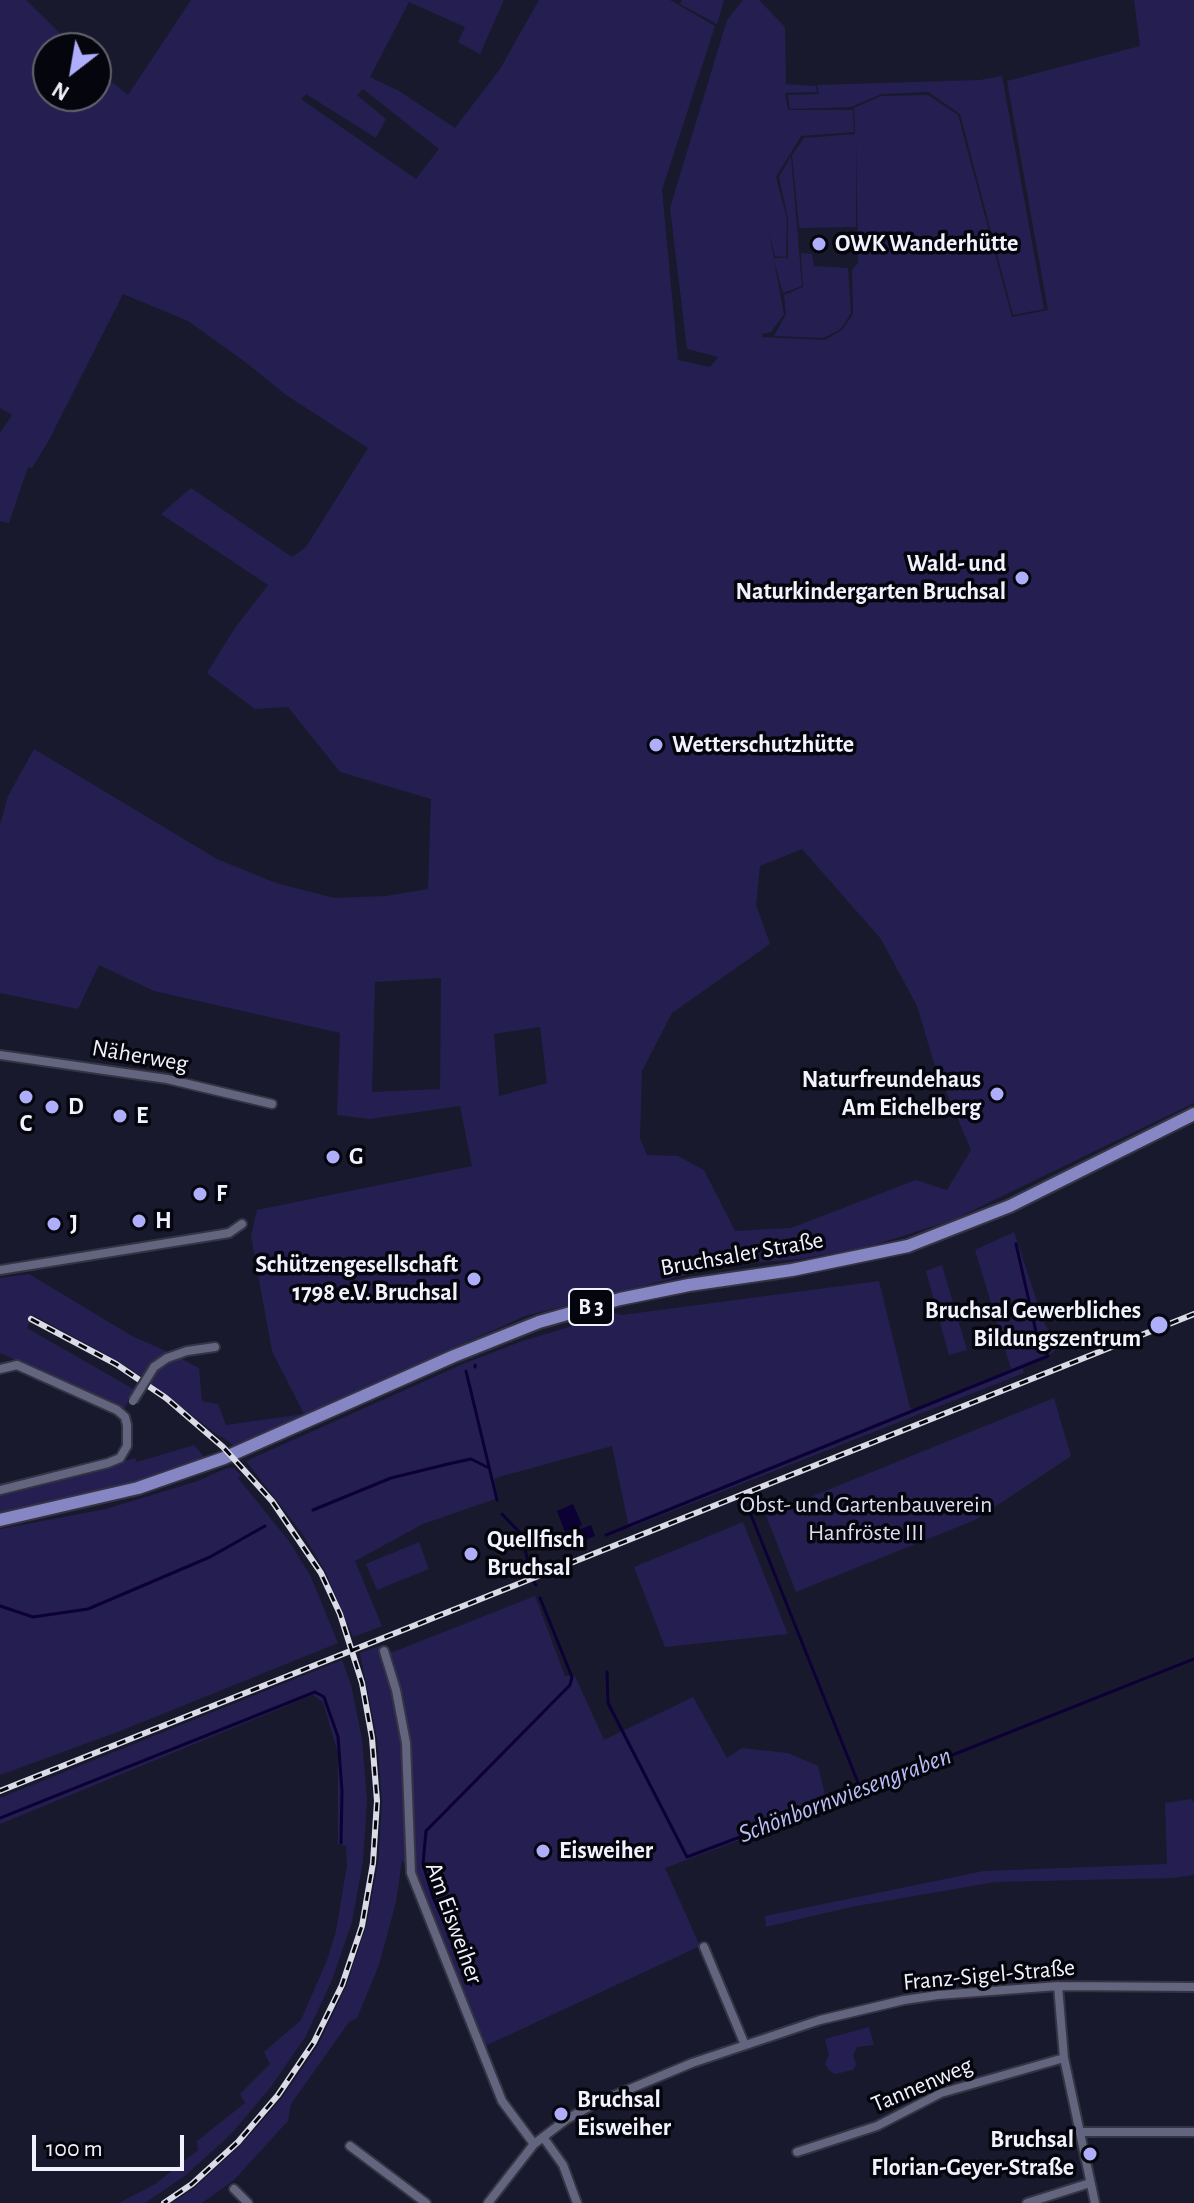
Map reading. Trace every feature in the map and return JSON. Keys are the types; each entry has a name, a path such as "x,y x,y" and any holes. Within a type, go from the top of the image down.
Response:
{"main road":[{"name":"Bruchsaler Straße","path":"0,1520 138,1488 224,1458 454,1356 539,1322 620,1299 792,1270 908,1246 1036,1194 1194,1114"}],"street":[{"name":"Näherweg","path":"0,1055 167,1079 272,1104"},
{"path":"0,1270 229,1233 242,1224"},
{"path":"0,1490 120,1458 127,1446 125,1417 154,1367 167,1358 187,1351 215,1347"},
{"path":"0,1369 17,1365 117,1410 125,1417"},
{"name":"Am Eisweiher","path":"384,1651 396,1690 406,1743 411,1873 502,2101 534,2144"},
{"path":"704,1947 745,2045"},
{"path":"1058,1986 1064,2058 1095,2203"},
{"name":"Franz-Sigel-Straße","path":"488,2203 534,2144 567,2119 596,2103 692,2063 820,2020 904,2000 1058,1986 1194,1987"},
{"name":"Tannenweg","path":"797,2152 877,2126 941,2093 1064,2058"},
{"path":"1080,2132 1194,2132"},
{"path":"543,2137 563,2165 577,2203"},
{"path":"350,2146 426,2203"},
{"path":"1027,2203 1090,2183"},
{"path":"234,2189 248,2203"}],"green space":[{"path":"0,0 26,0 59,32 32,32 32,112 112,112 112,82 128,95 191,0 504,0 480,54 458,42 465,27 409,2 370,77 399,91 455,128 500,69 539,0 670,0 715,26 662,190 678,360 710,367 718,357 687,349 670,208 727,20 743,0 759,0 785,27 786,84 816,86 817,92 785,93 788,110 853,110 854,132 801,136 776,177 787,219 786,257 775,256 769,233 774,258 788,258 788,219 779,177 791,156 802,286 783,293 774,261 784,314 771,332 762,334 762,337 825,340 842,330 853,314 852,270 858,263 856,142 856,227 799,228 792,155 804,138 855,134 854,108 881,96 928,95 958,115 1012,317 1048,310 1007,81 1140,46 1134,0 1194,0 1194,1103 953,1220 868,1247 800,1259 725,1265 525,1316 234,1446 148,1381 156,1369 178,1357 199,1368 202,1401 218,1404 226,1425 304,1414 272,1351 251,1236 257,1210 472,1166 460,1106 370,1119 337,1115 340,1033 154,991 99,965 78,1009 0,993 0,825 8,796 34,749 217,859 276,883 334,898 386,896 428,889 431,799 340,772 288,707 255,709 207,673 235,628 268,585 161,514 191,488 292,557 306,547 368,448 286,395 188,321 123,294 49,440 32,468 28,467 9,523 0,521 0,433 12,415 0,408","holes":["363,89 439,149 416,179 301,99 306,94 376,138 386,119 357,95","802,849 881,939 917,1006 934,1063 971,1150 947,1190 916,1180 791,1228 735,1231 704,1170 678,1156 647,1155 640,1138 642,1071 672,1013 770,944 756,905 760,866","441,978 440,1089 372,1092 375,982","540,1027 547,1083 499,1096 494,1034"]},
{"path":"682,0 724,0 717,24 680,4"},
{"path":"1002,76 1044,309 1013,315 960,114 928,92 882,94 851,107 790,109 788,95 819,94 817,85 980,80"},
{"path":"801,253 812,254 814,266 848,268 851,313 841,329 823,338 774,336 786,314 784,295 803,287"},
{"path":"1014,1232 1043,1320 1058,1348 1022,1367 1024,1373 629,1528 612,1446 499,1477 494,1479 498,1498 423,1524 355,1561 382,1626 353,1637 325,1571 302,1533 246,1461 463,1364 520,1342 614,1313 622,1315 879,1281 910,1408 914,1409 1011,1369 975,1250"},
{"path":"942,1265 967,1350 949,1355 926,1271"},
{"path":"29,1274 132,1336 170,1353 151,1364 143,1378 33,1315 27,1328 135,1390 124,1409 0,1353 0,1278"},
{"name":"Obst- und Gartenbauverein Hanfröste III","path":"1054,1398 1071,1456 975,1520 796,1592 766,1515"},
{"path":"194,1445 207,1460 156,1480 0,1515 0,1493 135,1458 137,1462"},
{"path":"234,1468 241,1475 238,1478 289,1541 311,1577 338,1643 123,1730 0,1775 0,1529 106,1509 198,1481"},
{"path":"743,1522 788,1634 665,1647 634,1567"},
{"path":"419,1542 429,1569 377,1590 366,1564"},
{"path":"535,1596 565,1676 575,1676 604,1740 693,1697 727,1758 742,1748 788,1753 818,1766 828,1807 665,1868 700,1946 483,2047 418,1887 402,1860 396,1902 379,1965 357,2018 349,2022 291,2104 288,2121 234,2180 202,2203 172,2203 194,2188 241,2145 282,2098 318,2045 346,1987 366,1927 378,1864 382,1801 377,1738 360,1653 379,1646 393,1652"},
{"path":"342,1660 351,1685 362,1739 367,1800 363,1861 352,1922 332,1980 306,2036 270,2088 231,2134 186,2175 145,2203 119,2203 155,2184 198,2150 197,2141 245,2103 240,2094 270,2064 264,2052 301,2020 336,1931 347,1865 346,1846 338,1844 338,1753 323,1702 313,1695 0,1824 0,1798"},
{"path":"1191,1799 1194,1802 1194,1875 995,1882 851,1907 766,1927 765,1916 984,1871 1167,1864 1165,1803"},
{"path":"869,2027 874,2045 857,2047 853,2055 856,2065 853,2070 835,2074 829,2070 825,2064 829,2055 825,2039"}],"shaded area":[{"path":"573,1504 582,1525 565,1532 557,1511"},
{"path":"591,1525 595,1536 560,1550 555,1540"}],"waterway":[{"path":"606,1535 1048,1356 1037,1336 1016,1244"},
{"path":"466,1371 497,1500"},
{"path":"313,1510 391,1478 448,1464 471,1459 489,1468"},
{"path":"502,1514 522,1535 529,1567"},
{"path":"751,1515 861,1790"},
{"path":"0,1606 33,1617 88,1609 210,1557 265,1526"},
{"path":"471,1985 433,1897 423,1864 426,1831 570,1685 572,1677 540,1598"},
{"name":"Schönbornwiesengraben","path":"607,1672 608,1703 687,1857 1194,1659"},
{"path":"0,1818 315,1692 324,1697 338,1737 342,1791 341,1843"}],"railway":[{"path":"0,1791 1194,1314"},
{"path":"31,1319 116,1364 166,1398 223,1447 272,1501 321,1573 340,1614 362,1683 372,1738 377,1801 373,1863 362,1926 342,1985 314,2042 278,2095 238,2142 192,2184 164,2203"}],"place":[{"name":"OWK Wanderhütte","path":"819,244"},
{"name":"Wald- und Naturkindergarten Bruchsal","path":"1022,578"},
{"name":"Wetterschutzhütte","path":"656,745"},
{"name":"Naturfreundehaus Am Eichelberg","path":"997,1094"},
{"name":"C","path":"26,1097"},
{"name":"D","path":"52,1107"},
{"name":"E","path":"120,1116"},
{"name":"G","path":"333,1157"},
{"name":"F","path":"200,1194"},
{"name":"H","path":"139,1221"},
{"name":"J","path":"54,1224"},
{"name":"Schützengesellschaft 1798 e.V. Bruchsal","path":"474,1279"},
{"name":"Bruchsal Gewerbliches Bildungszentrum","path":"1159,1325"},
{"name":"Quellfisch Bruchsal","path":"471,1554"},
{"name":"Eisweiher","path":"543,1851"},
{"name":"Bruchsal Eisweiher","path":"561,2114"},
{"name":"Bruchsal Florian-Geyer-Straße","path":"1090,2154"}]}
